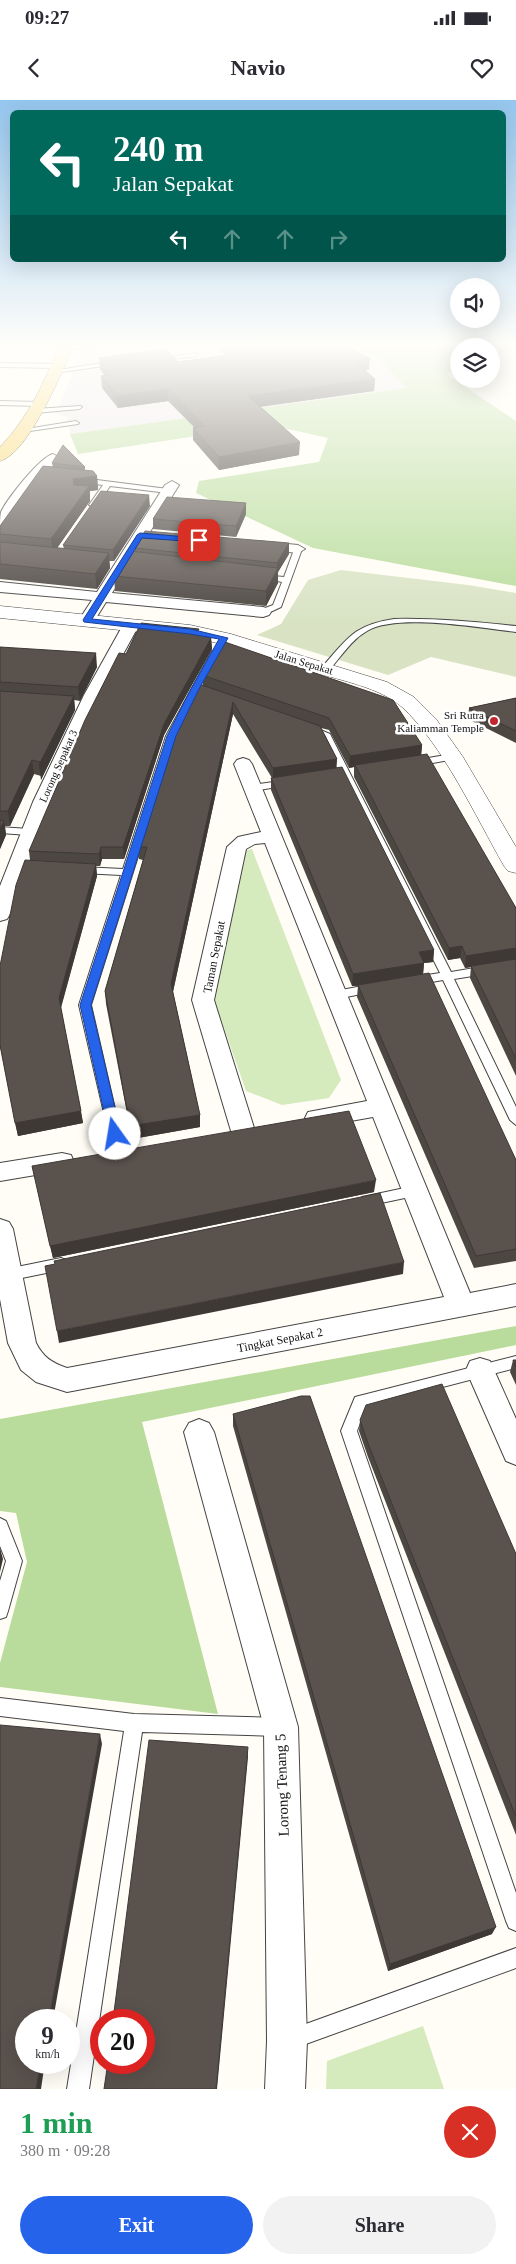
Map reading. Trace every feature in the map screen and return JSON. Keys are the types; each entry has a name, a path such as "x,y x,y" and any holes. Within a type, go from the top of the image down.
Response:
{"main road":[{"path":"0,456 16,438"}],"street":[{"path":"0,522 52,458"},
{"path":"87,620 170,488"},
{"path":"140,535 160,537"},
{"path":"239,544 298,549"},
{"path":"0,587 263,612"},
{"name":"Jalan Sepakat","path":"0,612 190,631 224,638 380,686 407,701 429,723 452,757 516,866"},
{"name":"Lorong Sepakat 3","path":"0,914 21,867 29,832 81,706 131,625"},
{"path":"90,660 110,661"},
{"path":"243,764 460,1306"},
{"path":"492,825 516,821"},
{"name":"Taman Sepakat","path":"243,1131 203,1000 237,847 242,842 251,838 272,836"},
{"path":"298,1121 381,1107"},
{"path":"0,1172 110,1154"},
{"path":"0,1229 7,1275"},
{"name":"Tingkat Sepakat 2","path":"7,1275 22,1343 30,1362 46,1373 67,1380 516,1295"},
{"path":"480,1370 516,1452"},
{"name":"Lorong Tenang 5","path":"199,1432 282,1727 288,2041 285,2089"}],"lane":[{"path":"70,478 108,484 170,488"},
{"path":"87,514 108,484"},
{"path":"263,612 276,607 298,549"},
{"path":"258,577 287,580"},
{"path":"326,668 354,637 366,628 384,624 433,621 516,629"},
{"path":"110,1154 85,1005 172,736 199,690 224,638"},
{"path":"297,724 325,734 448,976 516,1120"},
{"path":"404,765 452,757"},
{"path":"253,788 300,781"},
{"path":"0,830 29,832"},
{"path":"72,869 128,872"},
{"path":"401,984 516,964"},
{"path":"336,995 382,987"},
{"path":"356,1203 414,1191"},
{"path":"7,1275 75,1261"},
{"path":"516,1362 360,1402 348,1431 516,1921"},
{"path":"0,1526 14,1561 0,1611"},
{"path":"0,1707 134,1723 282,1727"},
{"path":"78,2089 134,1723"},
{"path":"288,2041 516,1958"}],"green space":[{"path":"72,438 185,438 78,454"},
{"path":"327,438 516,438 516,586 313,548 196,493 199,481 319,462"},
{"path":"341,570 468,585 516,593 516,677 431,657 388,675 257,635 281,624 308,580"},
{"path":"252,849 341,1080 329,1098 282,1105 246,1091 214,1000 242,851"},
{"path":"516,1326 516,1345 142,1422 218,1714 0,1687 0,1663 27,1562 16,1513 0,1511 0,1419"},
{"path":"423,2026 444,2089 326,2089 327,2061"}],"building":[{"path":"202,438 295,438 300,442 219,457"},
{"path":"63,445 85,467 52,463"},
{"path":"43,466 93,471 97,476 73,479 74,485 89,486 51,539 0,534 0,526"},
{"path":"101,491 149,495 113,550 63,545"},
{"path":"167,497 246,503 236,526 153,519"},
{"path":"145,531 289,543 277,563 135,548"},
{"path":"0,542 109,553 95,574 0,564"},
{"path":"130,551 278,568 266,591 114,576"},
{"path":"141,623 199,629 197,633 211,638 164,724 123,847 101,847 99,854 29,851 85,720 119,653 126,654"},
{"path":"222,641 393,700 422,745 350,756 329,718 202,675"},
{"path":"0,647 96,653 78,687 0,682"},
{"path":"199,684 320,726 337,759 273,768 233,702 171,984 200,1115 130,1126 105,991 147,847 138,847 177,725"},
{"path":"0,691 74,696 39,765 40,762 32,760 8,811 0,811"},
{"path":"516,698 516,731 469,708"},
{"path":"427,754 516,908 516,948 466,956 462,946 449,948 355,765"},
{"path":"342,767 434,950 419,952 424,963 353,974 271,778"},
{"path":"0,820 4,821 0,829"},
{"path":"25,860 96,864 59,998 81,1111 15,1123 0,1045 0,966 16,885"},
{"path":"516,959 516,1059 471,966"},
{"path":"429,973 516,1160 516,1249 476,1256 358,985"},
{"path":"349,1111 376,1180 50,1246 32,1166"},
{"path":"380,1193 404,1262 57,1331 45,1266 55,1264 54,1261"},
{"path":"442,1384 516,1554 516,1817 360,1420 366,1405"},
{"path":"301,1396 310,1396 496,1927 390,1964 233,1414"},
{"path":"0,1725 100,1734 51,2009 15,2009 15,2074 39,2074 36,2089 0,2089"},
{"path":"149,1740 248,1747 216,2089 104,2089 106,2074 155,2074 155,2009 114,2009"}],"place":[{"name":"Sri Rutra Kaliamman Temple","path":"494,721"}],"route":[{"path":"115,1134 85,1005 172,736 195,689 224,638 190,631 87,620 140,535 199,540"}]}
